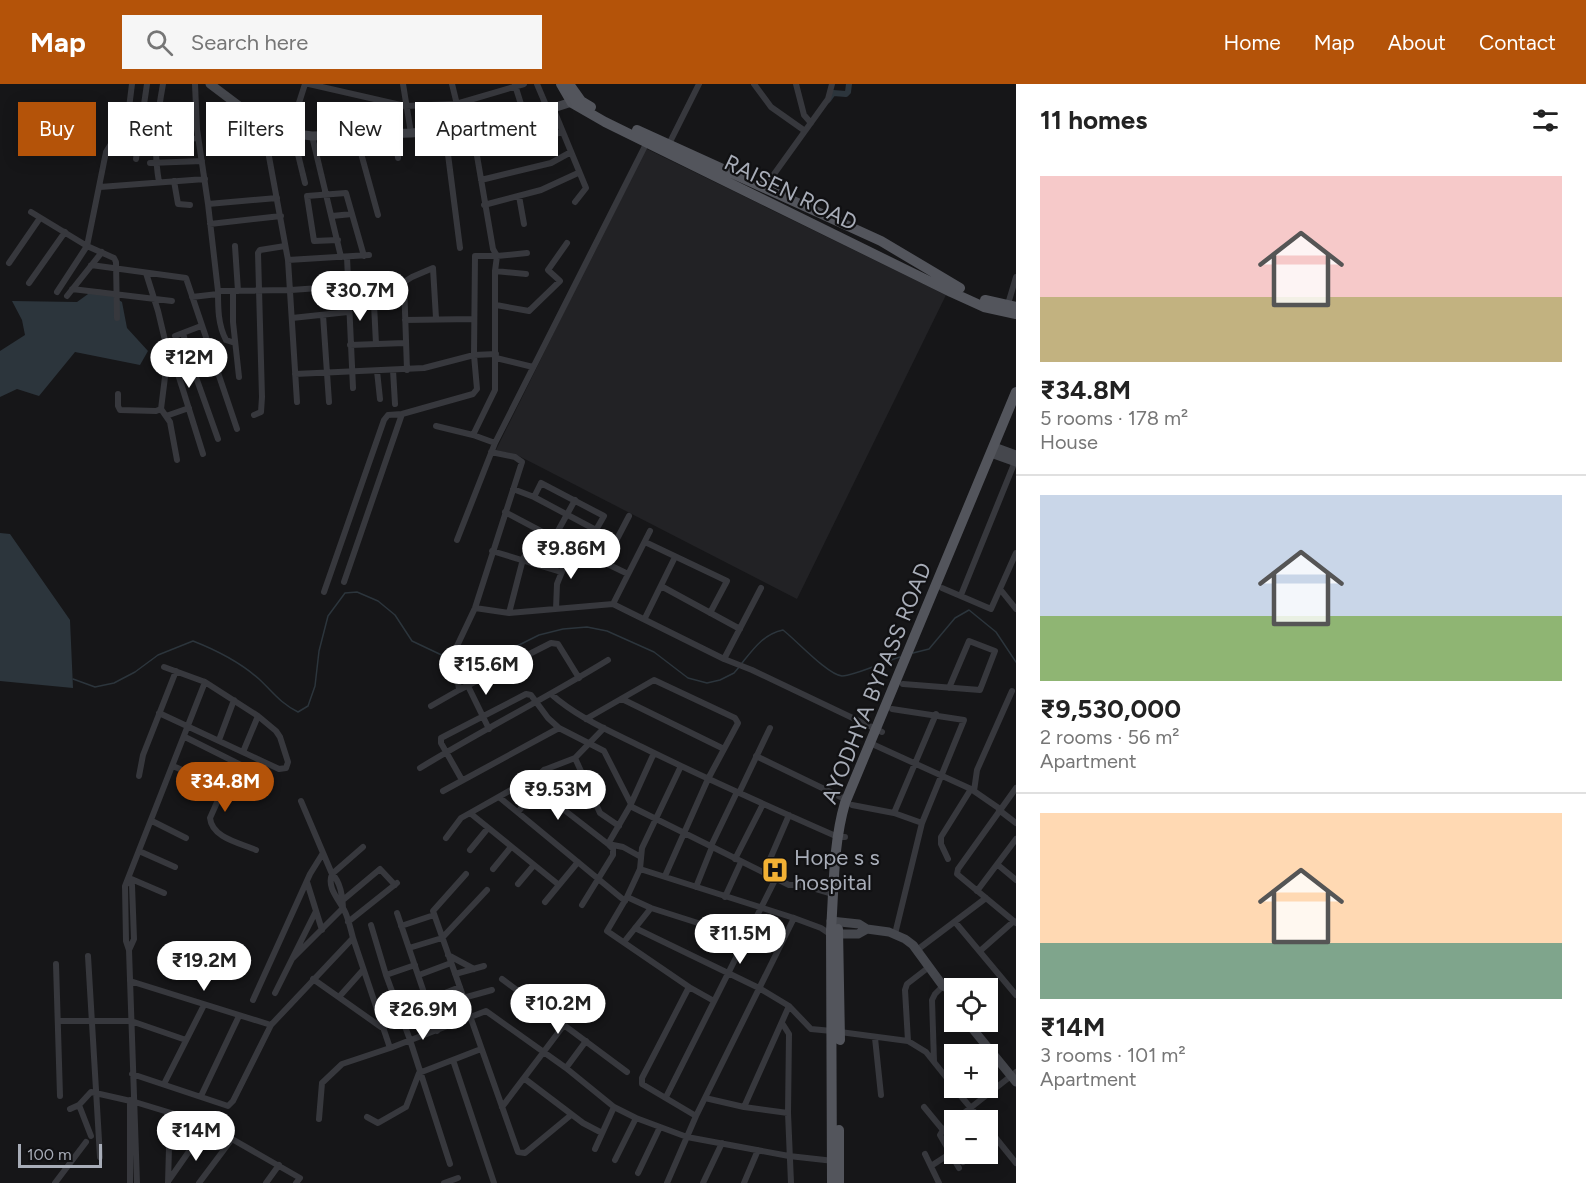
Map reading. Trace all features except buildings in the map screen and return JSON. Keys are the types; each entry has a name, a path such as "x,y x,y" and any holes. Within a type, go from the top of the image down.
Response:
{"main road":[{"name":"RAISEN ROAD","path":"561,84 576,101 608,116 648,140 764,188 884,243 954,286 1013,312"},
{"name":"RAISEN ROAD","path":"569,84 576,101"},
{"name":"RAISEN ROAD","path":"667,148 877,256 980,305 1013,312"},
{"path":"877,256 884,243"},
{"name":"AYODHYA BYPASS ROAD","path":"918,636 942,588 996,451 1016,392"},
{"name":"AYODHYA BYPASS ROAD","path":"839,1183 836,1161 836,1032 830,932 835,921 839,896 841,818 850,802 996,451 1016,411"},
{"name":"AYODHYA BYPASS ROAD","path":"879,731 903,684 904,671"},
{"name":"AYODHYA BYPASS ROAD","path":"835,921 832,894 842,837"},
{"name":"AYODHYA BYPASS ROAD","path":"832,1183 836,1161"}],"street":[{"path":"57,292 87,246 108,148 128,116 132,84"},
{"path":"136,159 147,84"},
{"path":"159,182 152,163 163,84"},
{"path":"195,84 198,138 208,204 218,309 223,334 226,340 235,343"},
{"path":"210,84 234,102"},
{"path":"301,102 307,84 405,106 415,106"},
{"path":"403,84 411,133"},
{"path":"452,84 456,102"},
{"path":"463,102 524,84"},
{"path":"537,84 547,102"},
{"path":"667,148 699,84"},
{"path":"754,84 771,107 806,131"},
{"path":"796,84 804,115 811,123"},
{"path":"764,188 828,99 832,84"},
{"path":"515,86 520,102"},
{"path":"558,107 576,101"},
{"path":"558,122 586,188 575,202"},
{"path":"558,133 563,132"},
{"path":"403,133 415,133"},
{"path":"305,135 317,136"},
{"path":"312,136 344,257 353,388"},
{"path":"194,138 198,138"},
{"path":"457,540 490,452 648,140"},
{"path":"481,180 551,163 571,152"},
{"path":"269,156 288,260 297,402"},
{"path":"297,156 305,183"},
{"path":"362,156 378,215"},
{"path":"448,156 460,248"},
{"path":"474,435 495,390 496,356 495,271 497,256 493,249 484,205 477,156"},
{"path":"152,163 202,161"},
{"path":"484,205 541,190 578,172"},
{"path":"100,187 205,179"},
{"path":"174,181 178,204 190,206"},
{"path":"288,260 366,256 346,193 307,196 314,241 338,240"},
{"path":"519,196 524,224"},
{"path":"208,204 277,198"},
{"path":"31,212 87,246 114,258 117,318"},
{"path":"332,216 352,214"},
{"path":"210,224 280,216"},
{"path":"9,263 40,218"},
{"path":"29,283 64,232"},
{"path":"496,305 529,311 560,281 548,270 567,243"},
{"path":"235,246 235,343 239,377"},
{"path":"254,416 261,412 262,397 260,250 285,246"},
{"path":"67,296 102,252"},
{"path":"324,592 384,420 388,415 402,414 473,394 477,389 474,355 475,256 527,253"},
{"path":"91,265 186,278 237,429"},
{"path":"192,297 236,291 347,288 404,282 434,268 436,318"},
{"path":"495,271 526,274"},
{"path":"146,273 168,353 178,374 203,454"},
{"path":"1013,312 1016,277"},
{"path":"404,282 407,370"},
{"path":"373,284 376,344"},
{"path":"72,289 172,301"},
{"path":"292,318 348,312"},
{"path":"323,315 329,402"},
{"path":"405,320 474,319"},
{"path":"175,336 201,326"},
{"path":"183,333 192,366 218,439"},
{"path":"350,345 405,343"},
{"path":"168,353 161,409 170,422 177,460"},
{"path":"295,374 423,369 474,355 496,356 533,367"},
{"path":"393,370 395,405"},
{"path":"377,371 381,399"},
{"path":"118,394 120,410 156,411 161,409"},
{"path":"166,416 189,408"},
{"path":"344,582 402,414"},
{"path":"436,426 474,435 495,443"},
{"path":"961,595 1016,460 996,451"},
{"path":"459,690 458,646 475,608 522,462 515,457 490,452"},
{"path":"513,489 534,497 596,530 604,516 541,483 534,497"},
{"path":"554,538 575,500"},
{"path":"506,512 572,548 628,574"},
{"path":"604,562 629,516"},
{"path":"509,613 523,560 539,530"},
{"path":"613,604 650,531"},
{"path":"645,542 727,581 710,613"},
{"path":"556,609 557,584 572,548"},
{"path":"492,551 561,572"},
{"path":"942,588 991,609 1016,553"},
{"path":"645,618 675,557"},
{"path":"661,586 740,629"},
{"path":"724,659 761,588"},
{"path":"1000,589 1016,609"},
{"path":"475,608 509,613 613,604 724,659 737,663 879,731"},
{"path":"903,684 949,688 980,690 995,651 969,641 949,688"},
{"path":"431,706 526,654 554,643 561,648 579,678"},
{"path":"420,768 608,660"},
{"path":"159,713 279,769 284,770 288,766 280,737 258,716 205,682 164,666"},
{"path":"139,776 143,755 176,671"},
{"path":"586,719 654,680 735,718 738,723 708,779 665,876"},
{"path":"130,1183 133,1088 125,886 205,682"},
{"path":"468,686 489,729"},
{"path":"948,859 940,844 940,837 972,790 977,770 1012,691"},
{"path":"462,780 441,743 441,738 526,694 531,695 548,718 559,728 604,752 630,805 789,885 802,885 832,894"},
{"path":"551,694 568,709 654,753 738,793 842,837"},
{"path":"622,699 724,749"},
{"path":"219,740 234,700"},
{"path":"892,709 964,720 922,823 894,934"},
{"path":"894,813 936,714"},
{"path":"243,752 258,716"},
{"path":"443,791 559,728"},
{"path":"530,783 544,770 575,758 604,728"},
{"path":"696,887 711,846 770,728"},
{"path":"457,730 463,742"},
{"path":"184,737 271,780"},
{"path":"873,745 972,790 1016,823"},
{"path":"610,845 654,753"},
{"path":"756,756 850,802 922,823"},
{"path":"575,758 600,813 619,826"},
{"path":"235,762 210,818 211,824 218,834 256,850"},
{"path":"173,766 212,783"},
{"path":"681,766 642,848 640,868 626,899 607,931 689,987 714,1001"},
{"path":"544,770 586,806 597,804"},
{"path":"446,838 461,818 527,781 613,849 614,855 582,905"},
{"path":"980,951 1015,922 957,874 958,869 1016,788"},
{"path":"518,812 537,789"},
{"path":"499,797 626,899 745,938"},
{"path":"301,801 332,874 336,877 343,908 390,1048"},
{"path":"725,897 763,804"},
{"path":"470,813 559,885"},
{"path":"764,873 789,815"},
{"path":"152,821 186,838"},
{"path":"470,850 488,828"},
{"path":"977,891 1016,839"},
{"path":"610,845 623,848 641,857"},
{"path":"343,908 336,900 330,880 332,874 363,847"},
{"path":"494,869 511,847"},
{"path":"139,851 175,867"},
{"path":"253,999 307,882 323,853"},
{"path":"545,902 578,862"},
{"path":"998,865 1016,880"},
{"path":"518,884 534,866"},
{"path":"640,868 830,932 858,934 867,929"},
{"path":"343,900 380,869 397,884 348,922"},
{"path":"466,874 433,911 518,1152 525,1153 571,1114"},
{"path":"666,1097 776,878"},
{"path":"128,880 164,893"},
{"path":"128,880 132,885 134,939 129,950"},
{"path":"307,882 322,930"},
{"path":"409,948 442,938 487,890"},
{"path":"917,951 986,898"},
{"path":"293,958 343,908"},
{"path":"624,942 651,908"},
{"path":"275,993 316,911"},
{"path":"125,913 133,913"},
{"path":"397,913 437,1030"},
{"path":"401,926 434,915"},
{"path":"667,1183 696,1116 794,918"},
{"path":"835,921 859,924 867,929 894,934 909,941 943,986 944,993"},
{"path":"955,922 1016,995"},
{"path":"371,925 450,1164"},
{"path":"635,928 759,988 789,1006 812,1029 908,1041 926,1052 944,1074"},
{"path":"132,1074 228,1106 233,1101 271,1025 353,938"},
{"path":"448,955 474,969"},
{"path":"88,956 100,1157"},
{"path":"418,975 451,963"},
{"path":"56,964 60,1096"},
{"path":"386,975 415,965"},
{"path":"455,974 484,966"},
{"path":"908,1041 905,990 907,984 928,967"},
{"path":"339,996 363,970"},
{"path":"313,979 382,1027"},
{"path":"502,979 627,1072"},
{"path":"130,981 271,1025"},
{"path":"934,1062 933,1000 935,994 943,986"},
{"path":"427,1000 460,987"},
{"path":"689,987 642,1078 642,1084 696,1116"},
{"path":"463,998 492,990"},
{"path":"164,1084 204,1005"},
{"path":"744,1107 789,1006"},
{"path":"319,1119 322,1083 342,1064 486,1011 566,1068 614,1107 636,1118 687,1137 836,1161"},
{"path":"201,1096 239,1016"},
{"path":"58,1021 131,1021 186,1040"},
{"path":"782,1023 789,1034 788,1113 791,1183"},
{"path":"502,1107 564,1025"},
{"path":"976,1032 1015,1075"},
{"path":"983,1032 1015,1075"},
{"path":"875,1038 881,1095"},
{"path":"566,1068 586,1041"},
{"path":"367,1117 378,1123 406,1107 419,1073 482,1049"},
{"path":"453,1060 494,1183"},
{"path":"967,1110 1015,1075"},
{"path":"525,1079 571,1114 602,1133"},
{"path":"70,1109 79,1105 91,1092 204,1123 300,1178 296,1183"},
{"path":"705,1098 744,1107 788,1113"},
{"path":"963,1098 973,1110"},
{"path":"132,1102 137,1183"},
{"path":"55,1183 89,1139 79,1105"},
{"path":"595,1149 614,1107"},
{"path":"924,1107 944,1130 940,1135 944,1142"},
{"path":"169,1182 170,1113"},
{"path":"615,1160 636,1118"},
{"path":"638,1173 660,1127"},
{"path":"169,1182 204,1130"},
{"path":"199,1183 232,1139"},
{"path":"998,1141 1016,1163"},
{"path":"703,1183 722,1143"},
{"path":"744,1183 758,1150"},
{"path":"925,1154 938,1181 929,1183"},
{"path":"931,1166 944,1158"},
{"path":"266,1183 279,1166"},
{"path":"444,1183 458,1178"}],"shaded area":[{"path":"645,148 946,295 797,599 519,456 496,450"},
{"path":"95,289 103,290 122,302 127,328 148,351 140,365 75,352 39,396 17,389 0,397 0,351 25,335 22,320 12,301 77,302"},
{"path":"0,533 10,534 70,620 73,688 0,681"}],"waterway":[{"path":"828,100 833,93 846,94 849,84"},
{"path":"73,679 95,687 114,683 135,672 158,655 193,641 244,668 281,701 298,712 308,706 315,686 319,651 328,616 345,593 357,592 378,601 395,615 412,641 450,659 455,658"},
{"path":"913,653 929,649 955,618 969,610 996,632 1016,662"},
{"path":"459,657 517,646 539,635 563,629 587,627 607,631 654,652 688,678 707,683 734,673 740,666"},
{"path":"742,663 765,638 783,630 821,664 842,676 854,674 900,657"}],"place":[{"name":"Hope s s hospital","path":"775,870"}]}
